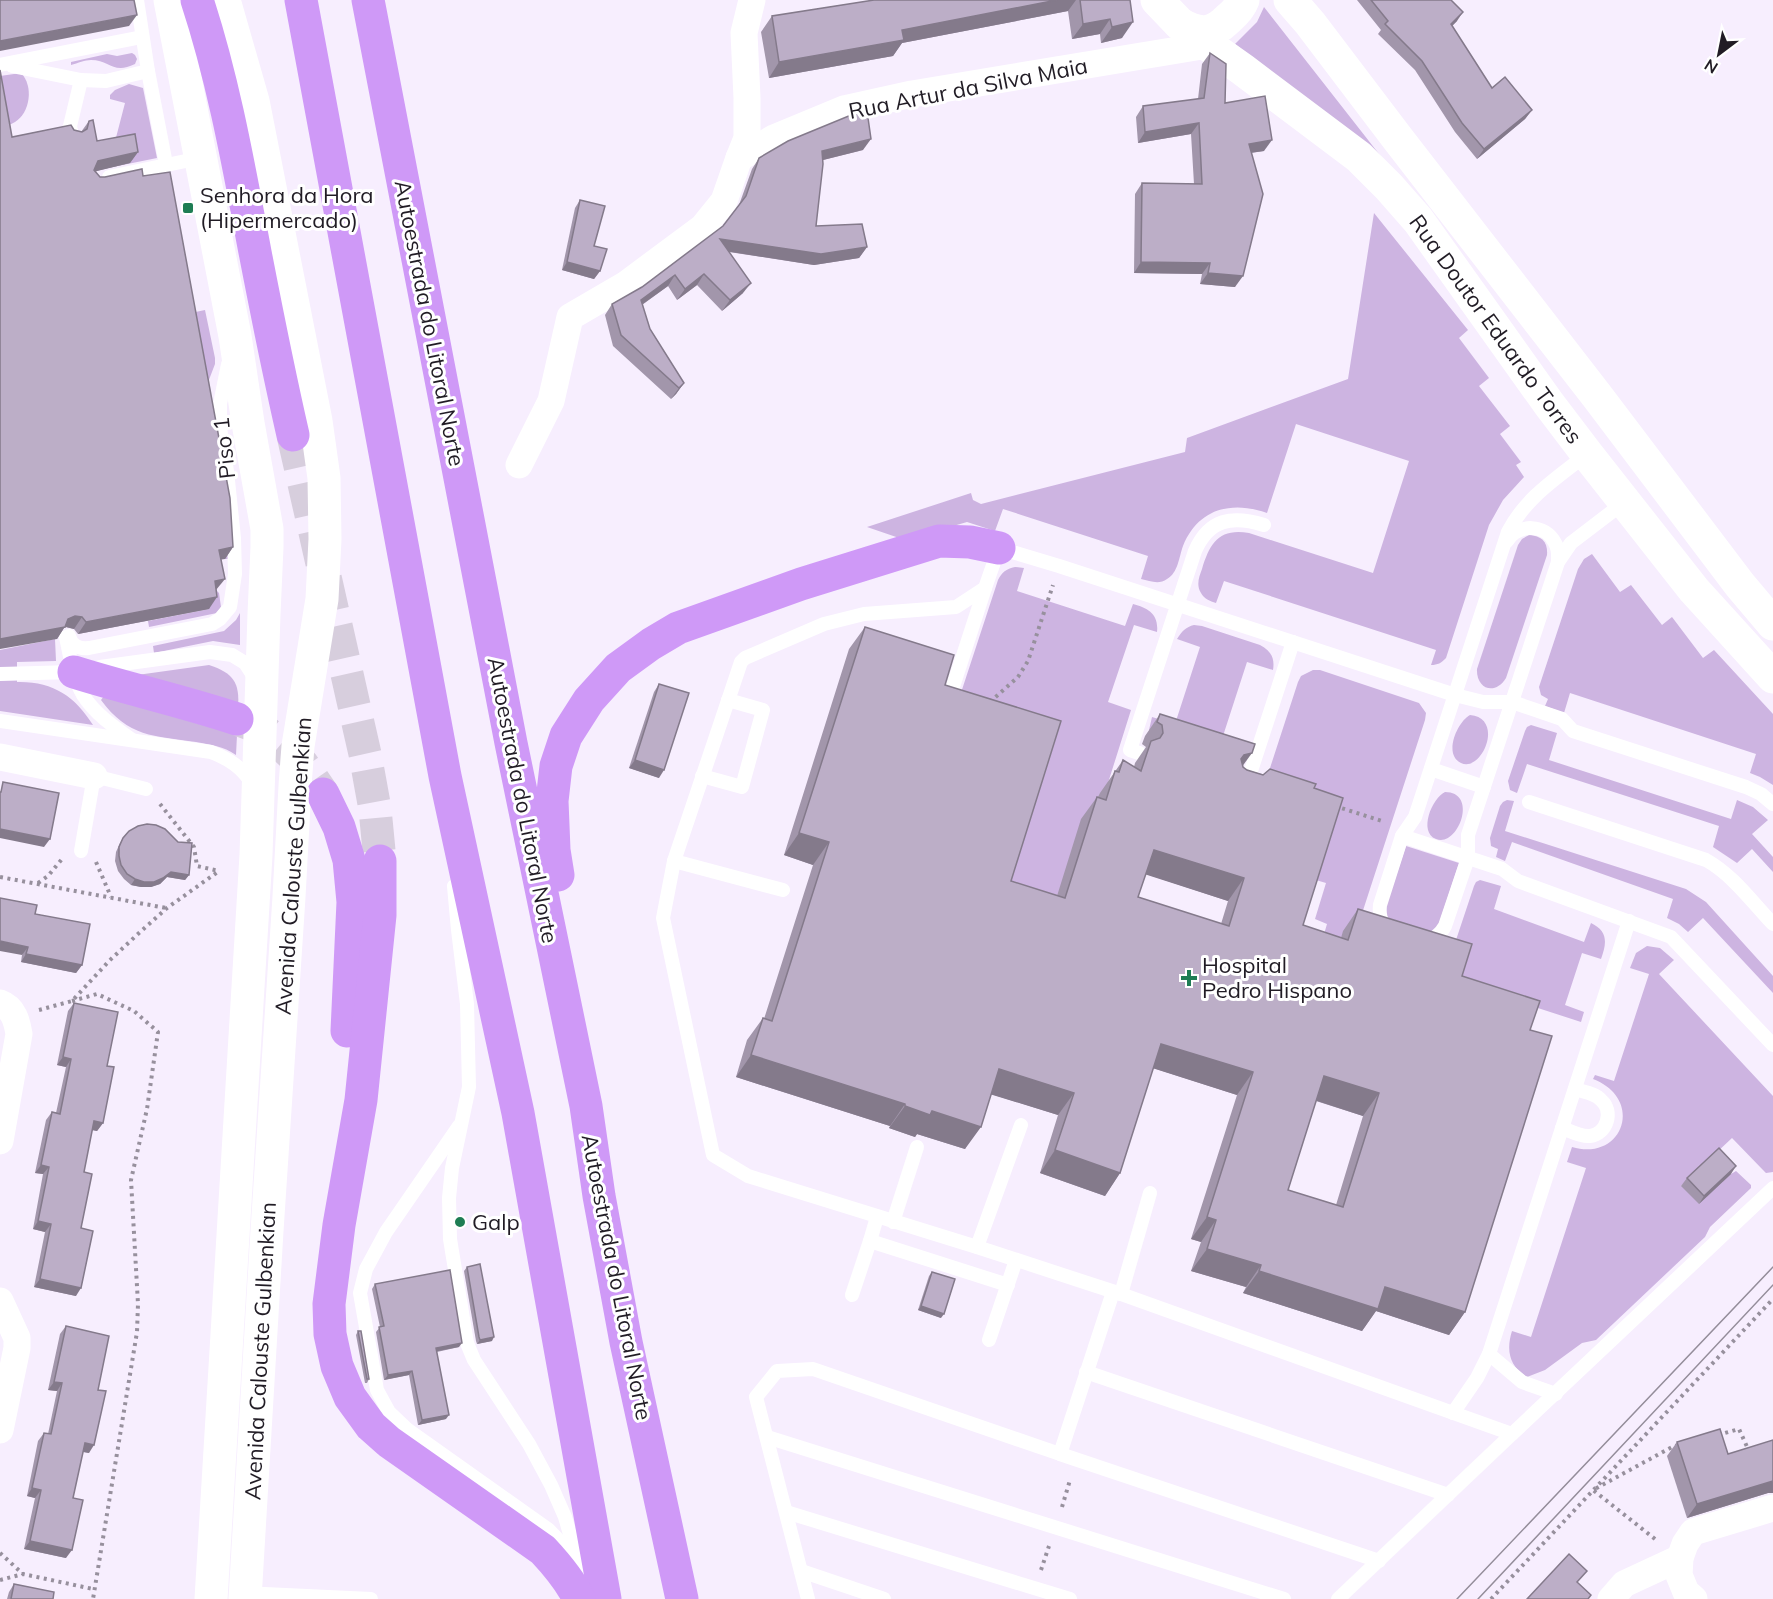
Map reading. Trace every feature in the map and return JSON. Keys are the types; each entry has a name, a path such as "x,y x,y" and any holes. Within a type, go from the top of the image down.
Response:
{"highway":[{"path":"197,0 238,162 272,342 293,435"},
{"path":"301,0 445,776 518,1113 605,1599"},
{"name":"Autoestrada do Litoral Norte","path":"368,0 511,743 586,1106 599,1196 626,1342 682,1599"},
{"path":"586,1106 554,850 552,801 556,766 567,736 589,700 618,668 678,628 801,584 939,541 970,542 999,548"},
{"path":"70,680 115,686 237,719"},
{"path":"322,794 339,827 349,860 353,902 340,1142 339,1225"},
{"path":"380,861 380,915 362,1089 339,1225 329,1304 330,1334 337,1366 350,1397 371,1426 389,1442 543,1550 574,1588 579,1599"}],"main road":[{"name":"Avenida Calouste Gulbenkian","path":"170,0 235,336 267,529 254,899 211,1599"},
{"name":"Avenida Calouste Gulbenkian","path":"224,0 253,101 316,421 324,478 326,539 322,599 298,746 245,1596"},
{"name":"Rua Doutor Eduardo Torres","path":"1168,11 1190,29 1201,32 1216,30 1240,7 1243,0"},
{"name":"Rua Doutor Eduardo Torres","path":"1290,0 1310,22 1740,585 1773,624"},
{"name":"Rua Doutor Eduardo Torres","path":"1168,11 1208,45 1359,157 1389,187 1418,220 1587,454 1694,590 1773,677"}],"street":[{"path":"519,465 551,401 570,317 625,285 703,227 724,201 747,138 744,33 752,0"},
{"name":"Rua Artur da Silva Maia","path":"739,158 774,138 844,110 912,94 1208,45"},
{"path":"0,756 94,776"},
{"path":"0,1141 19,1034 8,1011"},
{"path":"0,1301 16,1338 17,1348 0,1430"},
{"path":"1694,1599 1686,1592 1679,1575 1680,1558 1693,1532 1773,1508"},
{"path":"1611,1599 1624,1584 1680,1558"}],"lane":[{"path":"137,0 166,164"},
{"path":"2,64 142,37"},
{"path":"2,64 81,80 106,81 148,72"},
{"path":"72,135 70,126 81,80"},
{"path":"95,180 201,158"},
{"name":"Piso 1","path":"70,680 67,636 75,646 81,649 89,648 212,624 220,619 230,607 236,574 234,538 219,413 235,336"},
{"path":"1587,454 1527,503 1514,522 1504,545 1415,817 1402,837 1380,905 1381,921 1387,928 1426,941 1434,939 1445,926 1468,858 1468,835 1558,562 1571,543 1626,501"},
{"path":"1139,753 1130,750 1200,540 1218,524 1229,520 1241,519 1264,525"},
{"path":"1504,545 1510,536 1519,530 1539,529 1555,542 1558,562"},
{"path":"948,702 999,548 1455,695 1483,702 1512,702 1562,719 1573,731 1746,787 1761,794 1773,804"},
{"path":"985,588 956,607 864,614 824,624 745,658 741,663 674,861 663,918 713,1155 748,1176 1117,1293 1512,1434"},
{"path":"1234,784 1246,788 1293,642"},
{"path":"0,674 70,680 100,667 210,652 232,655 245,663 262,689"},
{"path":"70,680 105,718 133,740"},
{"path":"702,776 742,787 763,710 728,700"},
{"path":"0,721 211,752 228,758 240,768 258,793"},
{"path":"1431,769 1484,787"},
{"path":"81,851 94,776 146,789"},
{"path":"445,776 458,930 467,1004 469,1087 452,1168 449,1208 450,1239 467,1343 474,1360 529,1444 551,1485 565,1517 588,1599"},
{"path":"1529,802 1706,860 1732,878 1773,924"},
{"path":"1402,837 1502,869 1518,881 1662,932 1677,942 1773,1045"},
{"path":"674,861 783,890"},
{"path":"1453,1413 1477,1378 1489,1354 1629,921"},
{"path":"1562,1128 1589,1136 1603,1129 1607,1121 1608,1113 1601,1099 1575,1089"},
{"path":"463,1120 386,1232 366,1269 360,1293 377,1390 389,1412 408,1430 549,1530 578,1560"},
{"path":"977,1247 1021,1125"},
{"path":"893,1222 917,1147"},
{"path":"1338,1599 1773,1188"},
{"path":"1060,1454 1086,1372 1117,1293 1150,1192"},
{"path":"852,1296 877,1216"},
{"path":"870,1241 1008,1285"},
{"path":"989,1340 1016,1260"},
{"path":"1489,1354 1522,1382 1556,1394"},
{"path":"808,1599 756,1397 777,1371 813,1369 1379,1561"},
{"path":"1086,1372 1448,1495"},
{"path":"767,1437 1284,1599"},
{"path":"786,1512 1070,1599"},
{"path":"675,1562 687,1599"},
{"path":"801,1571 884,1599"},
{"path":"245,1596 370,1599"}],"path":[{"path":"986,706 1006,690 1028,661 1059,566"},
{"path":"146,789 170,814 194,847 197,866 227,871"},
{"path":"1328,804 1391,824 1402,837"},
{"path":"37,884 48,876 69,850 81,851 92,855 111,897"},
{"path":"72,1001 109,961 167,908 219,871"},
{"path":"0,877 167,908"},
{"path":"8,1011 44,1008 97,994 134,1011 158,1032 147,1109 131,1180 138,1304 137,1332 93,1599"},
{"path":"1491,1599 1773,1299"},
{"path":"1717,1435 1739,1429 1748,1449 1756,1447"},
{"path":"1593,1491 1672,1447 1683,1444"},
{"path":"1593,1491 1680,1558"},
{"path":"0,1553 23,1574"},
{"path":"0,1580 23,1574 93,1589"}],"shaded area":[{"path":"1264,7 1390,168 1235,44 1257,22"},
{"path":"132,53 137,59 135,64 128,67 116,68 91,60 71,65 71,62 107,54 117,56"},
{"path":"21,73 28,85 27,106 15,122 0,127 0,76"},
{"path":"129,84 143,88 157,158 93,171 112,153 125,103 110,99 110,95 115,90"},
{"path":"1374,213 1468,330 1459,338 1489,378 1479,386 1510,426 1500,434 1521,462 1516,465 1524,477 1503,500 1489,525 1446,658 1441,662 1431,665 1436,650 1224,581 1216,603 1209,601 1201,593 1198,581 1208,552 1217,539 1230,533 1249,533 1373,573 1409,461 1296,424 1267,513 1241,507 1217,511 1207,516 1189,533 1174,573 1161,582 1141,579 1148,556 1003,509 995,531 967,522 905,540 867,527 971,493 973,500 981,504 1185,452 1187,438 1348,379"},
{"path":"205,310 215,358 207,385 228,525 228,559 225,559 225,525 186,314"},
{"path":"1529,535 1543,540 1547,555 1506,678 1497,687 1487,688 1480,681 1477,669 1518,545"},
{"path":"1592,554 1620,592 1631,585 1662,625 1672,617 1703,658 1714,650 1773,714 1773,785 1750,773 1756,754 1570,693 1564,713 1545,706 1548,699 1541,695 1539,687 1578,569 1584,559"},
{"path":"1015,567 1024,568 1017,591 1125,626 1133,604 1151,613 1157,626 1157,632 1134,625 1108,702 1131,710 1108,783 1050,920 995,903 954,714 998,580 1005,571"},
{"path":"216,590 219,593 221,607 217,613 149,627 148,621 209,609 206,592"},
{"path":"240,613 240,645 213,641 154,653 153,646 224,631"},
{"path":"1194,625 1260,645 1273,658 1273,670 1247,662 1222,739 1149,730 1152,717 1175,724 1200,647 1177,639 1184,630"},
{"path":"55,639 56,661 17,662 17,682 41,684 61,692 78,706 93,725 0,711 0,650"},
{"path":"209,665 224,671 233,680 238,691 238,708 137,675"},
{"path":"1313,670 1320,670 1419,703 1426,713 1355,935 1338,946 1322,941 1327,924 1315,919 1326,883 1309,878 1257,808 1298,682 1301,676"},
{"path":"104,696 237,735 236,755 217,746 143,733 121,721 111,712 101,700"},
{"path":"1470,715 1481,718 1488,734 1482,753 1469,764 1461,763 1456,759 1453,746 1457,731"},
{"path":"1531,725 1557,733 1549,760 1731,819 1737,800 1753,807 1768,820 1752,834 1773,857 1773,872 1752,849 1737,863 1713,847 1719,826 1527,764 1517,793 1510,790 1508,781 1525,731"},
{"path":"1445,792 1455,794 1461,801 1463,809 1462,819 1457,828 1444,840 1436,839 1431,835 1428,823 1432,808 1440,795"},
{"path":"1507,800 1514,801 1505,831 1686,889 1706,902 1773,976 1773,993 1703,918 1688,932 1667,918 1673,899 1512,842 1505,861 1496,857 1498,849 1491,846 1490,838 1500,806"},
{"path":"1406,846 1459,863 1439,924 1428,934 1389,921 1386,914 1386,906"},
{"path":"1480,880 1501,886 1494,909 1584,942 1591,923 1601,930 1605,943 1601,959 1582,953 1565,1005 1584,1012 1581,1022 1452,980 1448,964 1474,886"},
{"path":"1647,946 1660,948 1674,960 1659,974 1773,1096 1773,1172 1766,1173 1732,1138 1681,1186 1736,1171 1751,1185 1751,1188 1710,1227 1705,1237 1596,1340 1582,1343 1545,1370 1527,1377 1516,1368 1510,1357 1509,1345 1512,1331 1531,1337 1586,1168 1567,1162 1572,1147 1590,1149 1604,1146 1615,1137 1621,1126 1623,1113 1619,1100 1609,1088 1593,1079 1595,1075 1614,1081 1649,974 1630,968 1636,953"}],"building":[{"path":"0,0 134,0 137,15 0,41"},
{"path":"874,0 1057,0 902,30 904,40 779,62 772,16"},
{"path":"1080,0 1130,0 1133,22 1112,27 1110,19 1083,24"},
{"path":"1371,0 1451,0 1463,12 1451,24 1492,88 1505,77 1532,110 1484,149 1462,123 1422,61 1385,24 1388,21"},
{"path":"1210,53 1226,64 1225,103 1265,96 1272,140 1249,144 1263,194 1243,276 1208,273 1210,263 1141,262 1142,183 1202,184 1199,123 1145,132 1143,106 1204,98"},
{"path":"0,70 12,137 71,125 74,130 82,132 87,129 89,121 93,120 97,141 135,134 138,152 98,161 94,170 100,177 142,169 143,176 170,172 230,498 233,547 219,550 225,579 215,581 217,597 86,622 82,617 75,616 68,619 65,627 0,639"},
{"path":"867,111 871,139 822,151 823,164 816,226 862,224 867,247 821,254 720,239 751,283 730,300 704,274 685,289 675,275 641,300 650,329 684,383 679,388 621,335 612,304 642,287 723,226 746,196 759,158 788,141 856,113"},
{"path":"580,200 605,206 594,246 607,249 600,271 567,262"},
{"path":"865,627 954,655 945,685 1061,721 1011,881 1065,898 1097,797 1106,800 1115,771 1119,772 1123,760 1141,771 1151,741 1160,738 1163,733 1162,725 1157,722 1160,714 1255,744 1252,753 1244,755 1241,759 1243,767 1247,770 1263,775 1270,769 1316,784 1314,788 1343,798 1303,925 1348,940 1358,909 1472,944 1462,976 1540,1001 1530,1030 1552,1036 1465,1312 1385,1287 1378,1309 1259,1271 1261,1265 1207,1249 1216,1220 1207,1217 1253,1072 1161,1044 1120,1173 1055,1150 1074,1093 999,1069 981,1127 932,1111 930,1115 905,1106 905,1104 751,1055 763,1018 772,1021 829,842 799,833","holes":["1154,850 1244,878 1229,926 1138,897","1324,1076 1379,1093 1343,1207 1288,1190"]},
{"path":"659,684 689,693 664,770 635,760"},
{"path":"3,782 59,793 50,839 0,829 0,792"},
{"path":"147,824 165,829 178,842 192,843 189,875 171,872 154,882 144,882 127,874 121,865 119,847 129,831"},
{"path":"0,898 37,905 35,914 90,924 82,965 26,954 28,947 0,941"},
{"path":"74,1003 118,1012 107,1066 114,1067 103,1123 94,1121 84,1172 92,1174 81,1228 93,1231 81,1288 40,1279 51,1224 38,1221 49,1167 41,1165 52,1112 60,1114 71,1059 63,1057"},
{"path":"1719,1148 1736,1166 1704,1196 1687,1178"},
{"path":"480,1264 494,1337 480,1340 467,1267"},
{"path":"450,1270 462,1343 436,1348 449,1415 422,1420 412,1371 388,1375 379,1327 384,1326 375,1284"},
{"path":"932,1272 955,1279 944,1314 921,1306"},
{"path":"66,1326 109,1336 98,1390 106,1391 94,1445 85,1443 73,1498 83,1500 72,1550 30,1541 41,1490 32,1488 44,1433 51,1434 62,1383 54,1382"},
{"path":"358,1331 361,1331 369,1379 367,1379"},
{"path":"1720,1429 1728,1454 1773,1440 1773,1481 1697,1504 1677,1442"},
{"path":"1569,1554 1587,1571 1577,1582 1591,1595 1588,1599 1527,1599"},
{"path":"14,1584 54,1592 53,1599 11,1599"}],"tunnel":[{"path":"293,435 365,754 375,809 380,861"},
{"path":"239,720 261,728 283,746 303,765 323,794"}],"tram line":[{"path":"1457,1599 1773,1267"},
{"path":"1478,1599 1773,1285"}],"place":[{"name":"Senhora da Hora (Hipermercado)","path":"188,208"},
{"name":"Hospital Pedro Hispano","path":"1189,978"},
{"name":"Galp","path":"460,1222"}]}
